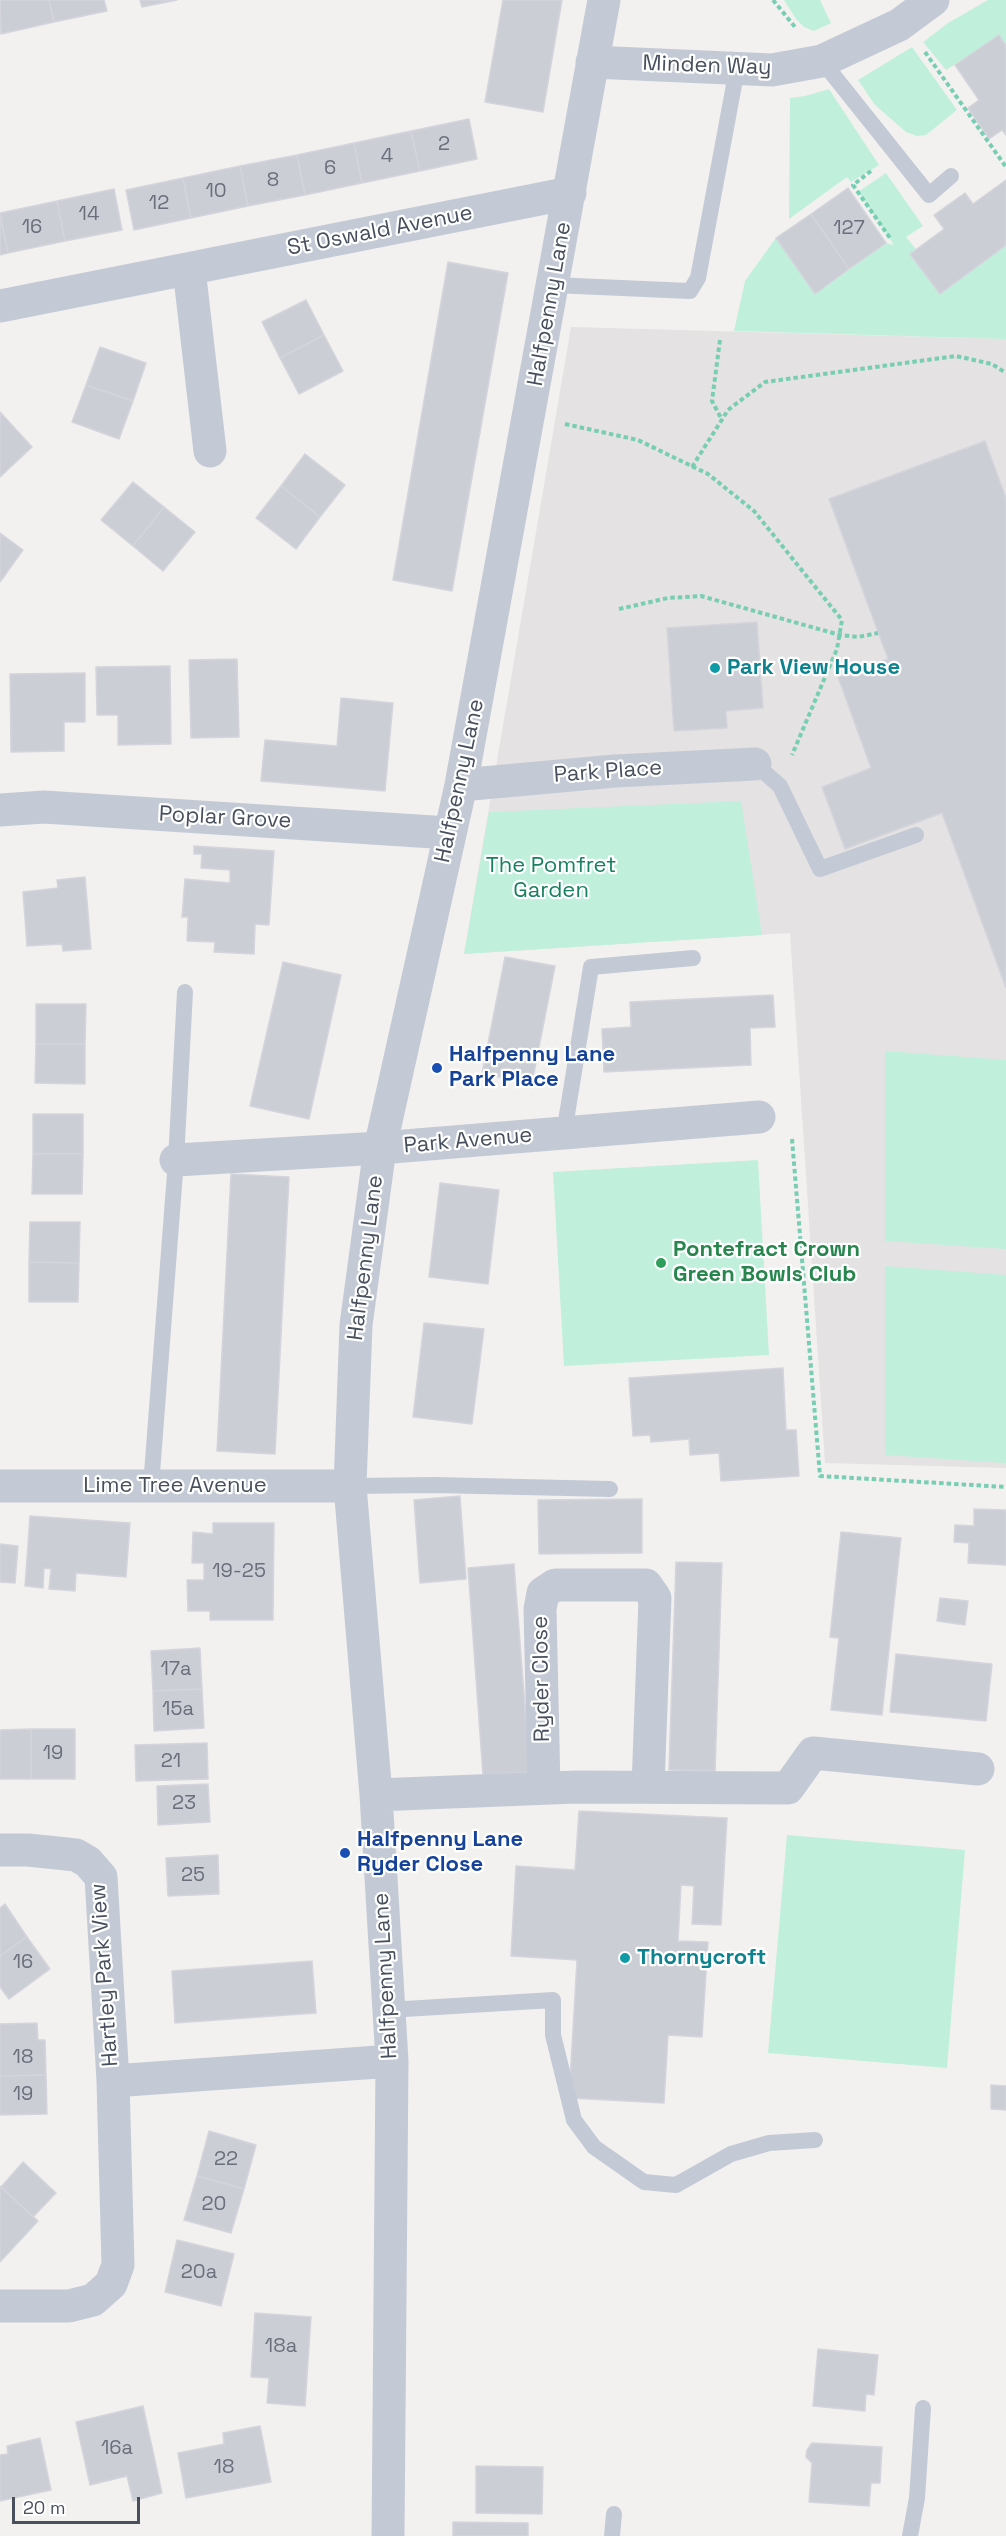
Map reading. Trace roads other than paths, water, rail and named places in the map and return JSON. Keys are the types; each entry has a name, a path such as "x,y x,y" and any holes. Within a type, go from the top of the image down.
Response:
{"street":[{"name":"Halfpenny Lane","path":"388,2536 392,2061 376,1795 350,1486 356,1325 380,1148 461,785 554,285 604,0"},
{"name":"Minden Way","path":"592,62 772,70 822,61 899,25 933,0"},
{"name":"St Oswald Avenue","path":"0,306 570,193"},
{"path":"189,269 210,451"},
{"name":"Park Place","path":"461,785 615,771 755,764"},
{"name":"Poplar Grove","path":"0,810 44,807 449,833"},
{"name":"Park Avenue","path":"176,1160 380,1148 759,1117"},
{"name":"Lime Tree Avenue","path":"0,1486 350,1486"},
{"name":"Ryder Close","path":"544,1788 540,1609 543,1593 555,1585 646,1585 655,1598 648,1787"},
{"path":"376,1795 544,1788 788,1788 813,1754 978,1769"},
{"name":"Hartley Park View","path":"0,1851 40,1851 76,1855 88,1862 101,1877 113,2081 392,2061"},
{"path":"0,2306 69,2306 93,2300 111,2284 118,2265 113,2081"}],"lane":[{"path":"822,61 929,195 951,176"},
{"path":"554,285 690,291 698,278 737,69"},
{"path":"755,764 780,786 820,869 916,835"},
{"path":"564,1133 591,967 693,958"},
{"path":"151,1486 176,1160 185,992"},
{"path":"350,1486 435,1485 610,1489"},
{"path":"388,2010 553,2000 553,2035 574,2120 594,2147 644,2182 676,2185 731,2154 769,2143 814,2140"},
{"path":"909,2536 917,2498 923,2408"},
{"path":"612,2536 614,2514"}],"place":[{"name":"Park View House","path":"715,668"},
{"name":"Halfpenny Lane Park Place","path":"437,1068"},
{"name":"Pontefract Crown Green Bowls Club","path":"661,1263"},
{"name":"Halfpenny Lane Ryder Close","path":"345,1853"},
{"name":"Thornycroft","path":"625,1958"}],"park label":[{"name":"The Pomfret Garden","path":"551,878"}]}
